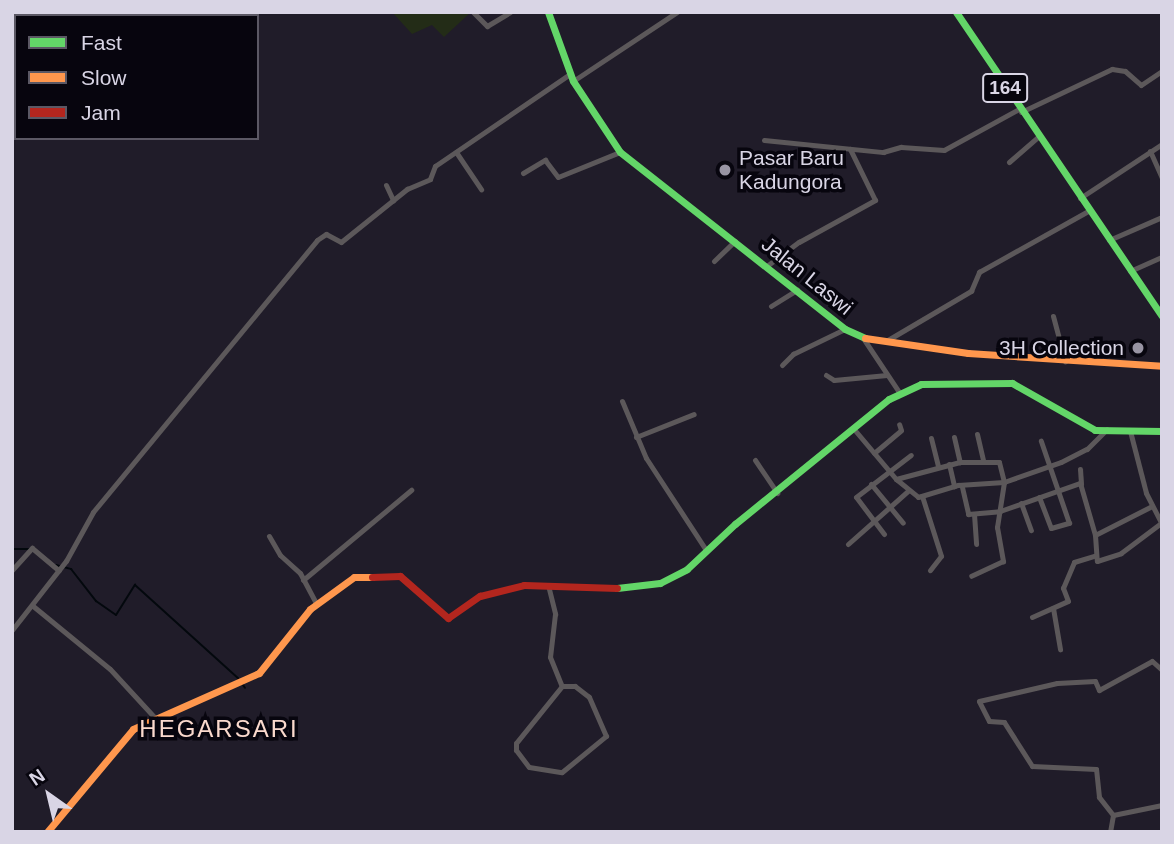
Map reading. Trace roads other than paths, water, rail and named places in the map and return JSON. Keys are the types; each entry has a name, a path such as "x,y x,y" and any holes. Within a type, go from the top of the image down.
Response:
{"street":[{"path":"473,12 487,26 510,12"},
{"name":"Jalan Laswi","path":"548,12 572,77 620,152 768,265 845,329 863,338 886,341 1065,361 1162,366"},
{"path":"12,630 66,561 93,512 317,240 326,234 341,242 393,200 430,179 433,168 456,152 677,12"},
{"name":"164","path":"956,12 1055,163 1162,316"},
{"path":"764,140 850,149 952,148 1020,111 1112,69 1125,71 1141,85 1162,71"},
{"path":"1009,162 1038,137"},
{"path":"1080,198 1162,144"},
{"path":"768,265 799,242 875,200 850,149"},
{"path":"1150,151 1162,178"},
{"path":"456,152 481,189"},
{"path":"523,173 545,160 556,178 620,152"},
{"path":"386,185 393,200"},
{"path":"886,341 971,291 979,272 1088,211"},
{"path":"1109,240 1162,217"},
{"path":"714,261 735,242"},
{"path":"1130,271 1162,257"},
{"path":"771,306 797,290"},
{"path":"1053,316 1065,361"},
{"path":"782,365 793,354 845,329"},
{"path":"863,338 899,392"},
{"path":"826,375 834,380 887,375"},
{"path":"47,832 126,735 259,673 316,603 340,583 372,573 408,580 448,618 480,596 548,585 635,589 660,583 687,569 705,550 899,392 921,384 1012,383 1088,427 1162,431"},
{"path":"622,401 636,437 667,495 705,550"},
{"path":"636,437 694,414"},
{"path":"874,453 901,430 899,424"},
{"path":"853,428 908,491 922,496 954,486 1004,482 1048,467 1087,449 1107,429"},
{"path":"1080,469 1081,484 1095,535 1094,554 1097,561 1121,553 1162,524 1152,506 1130,430"},
{"path":"977,435 983,460"},
{"path":"954,437 960,463"},
{"path":"931,438 938,466"},
{"path":"1040,497 1051,528 1068,524 1041,441"},
{"path":"884,534 856,497 888,469 911,455"},
{"path":"755,460 777,492"},
{"path":"896,479 949,464 983,460 999,462 1004,482 998,527 1003,561 971,576"},
{"path":"949,464 954,486"},
{"path":"871,484 903,523"},
{"path":"961,487 964,509 974,514 1000,511 1057,489 1081,484"},
{"path":"303,580 411,490"},
{"path":"848,544 908,491"},
{"path":"922,496 941,556 930,570"},
{"path":"1021,503 1031,530"},
{"path":"1095,535 1152,506"},
{"path":"974,514 976,544"},
{"path":"269,536 303,580 316,603"},
{"path":"12,570 32,548 59,570"},
{"path":"1032,617 1069,600 1063,588 1074,562 1094,554"},
{"path":"548,585 555,614 551,657 562,686"},
{"path":"33,606 110,669 156,719"},
{"path":"1053,608 1060,649"},
{"path":"1110,832 1113,815 1099,797 1096,769 1032,766 1004,722 989,721 979,701 1057,683 1095,681 1099,690 1152,661 1162,670"},
{"path":"562,686 581,689 606,736 562,772 529,768 516,750 516,743 562,686"},
{"path":"1113,815 1162,805"}],"waterway":[{"path":"12,549 29,549"},
{"path":"56,565 71,569 96,601 116,615 135,585 238,678"},
{"path":"241,682 245,688"}],"railway":[{"path":"100,14 103,12"}],"place":[{"name":"Pasar Baru Kadungora","path":"725,170"},
{"name":"3H Collection","path":"1138,348"}],"district":[{"name":"HEGARSARI","path":"219,729"}]}
